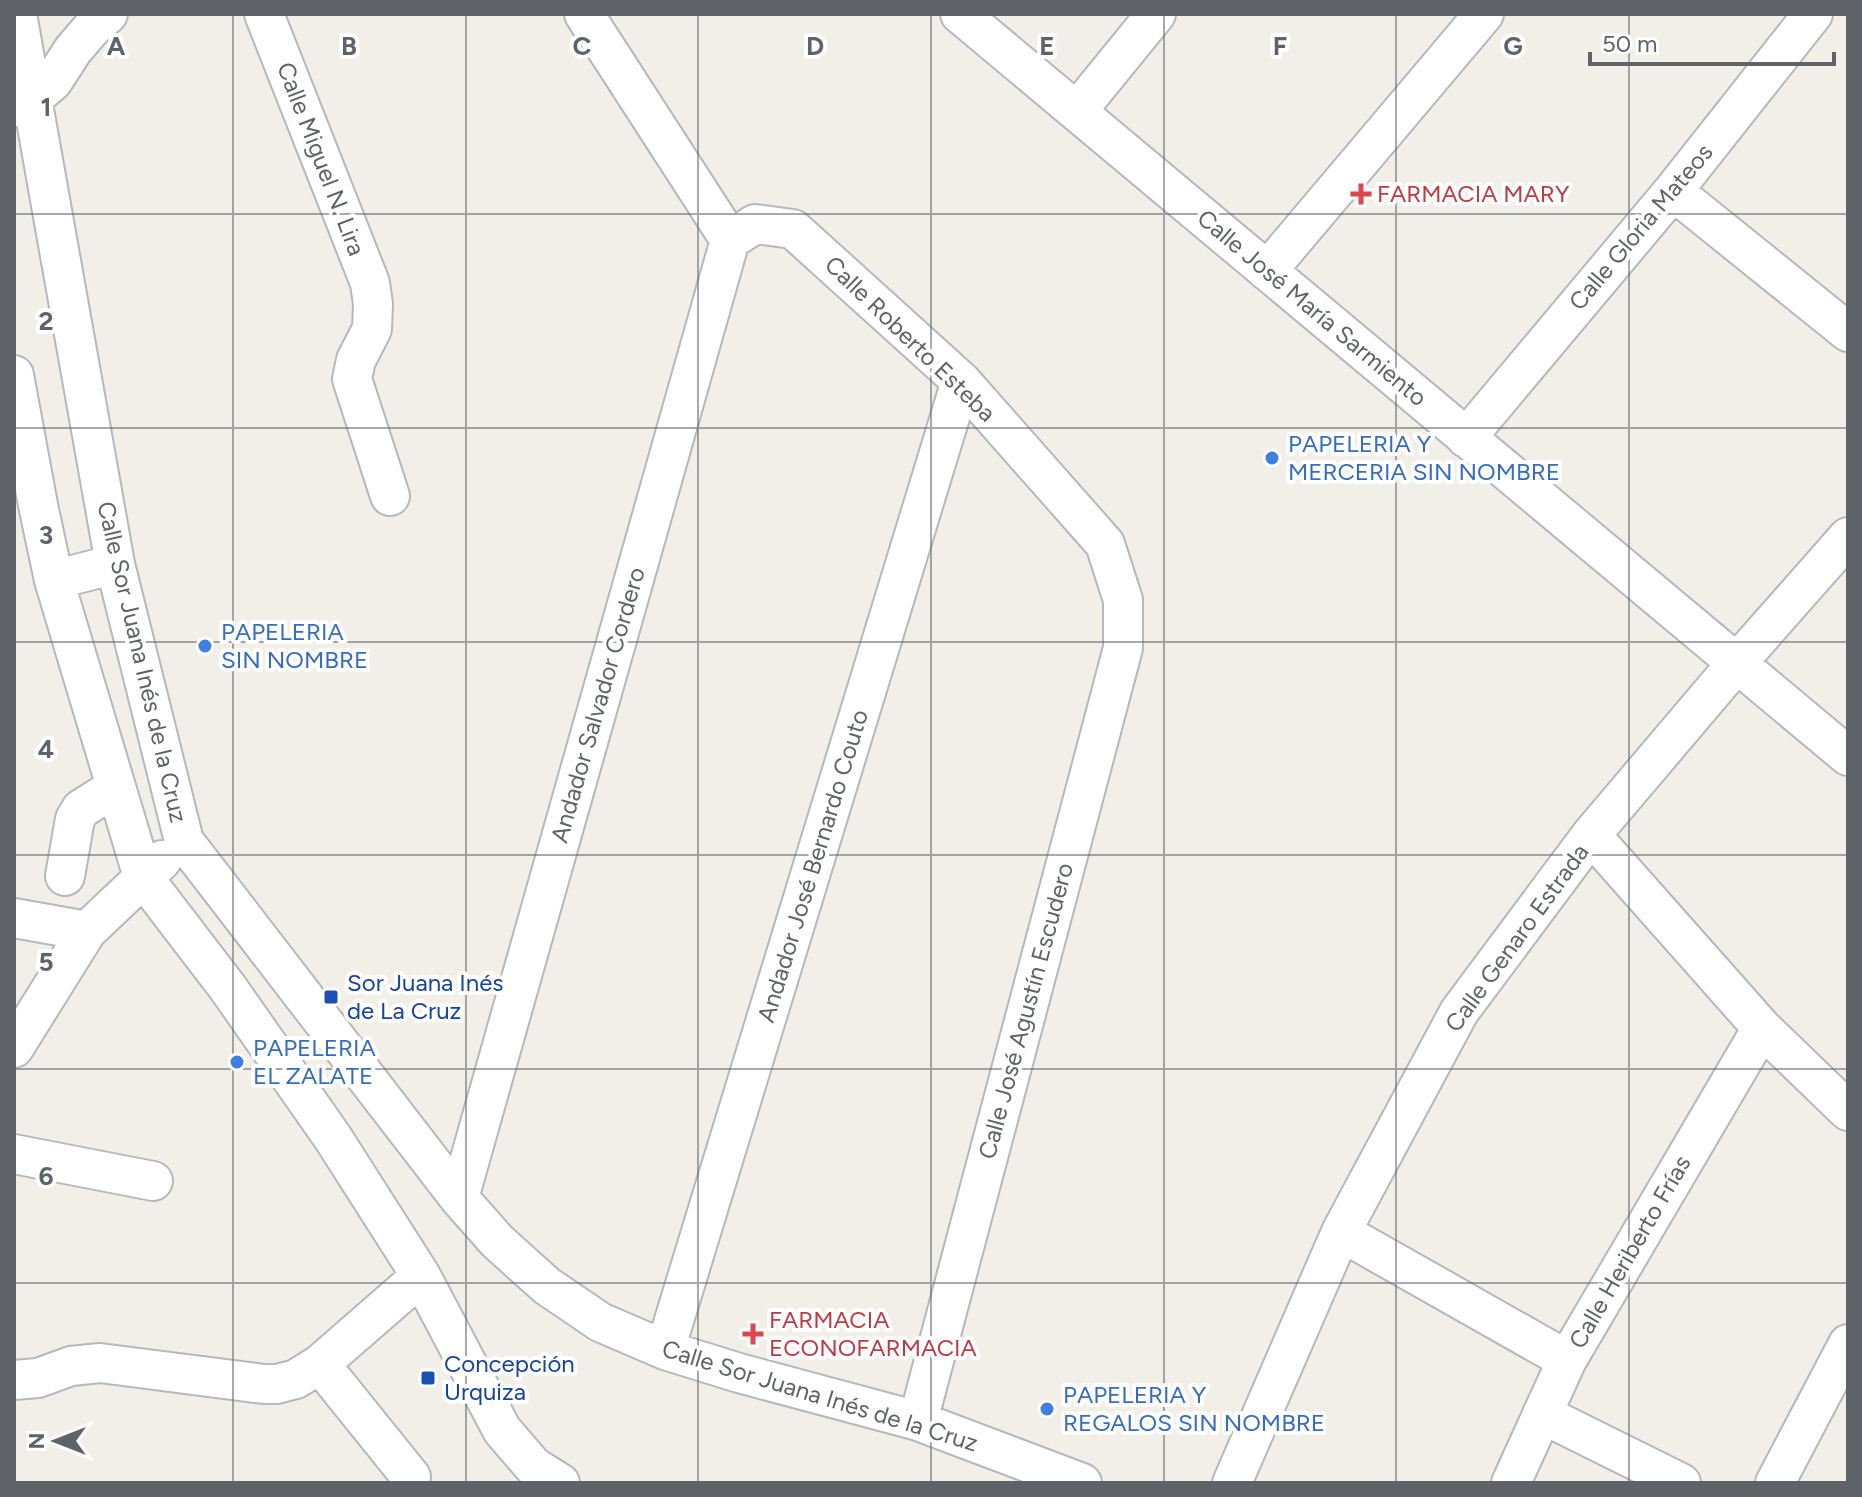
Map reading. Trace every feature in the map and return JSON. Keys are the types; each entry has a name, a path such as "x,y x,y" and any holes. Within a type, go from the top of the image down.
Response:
{"street":[{"name":"Calle Sor Juana Inés de la Cruz","path":"17,14 23,103 115,564 184,841 459,1198 497,1241 547,1286 600,1322 665,1350 918,1421 1082,1483"},
{"path":"23,103 53,81 73,50 108,14"},
{"name":"Calle Miguel N. Lira","path":"264,14 370,283 372,329 356,360 352,379 390,496"},
{"path":"584,14 742,232"},
{"name":"Calle José María Sarmiento","path":"960,14 1848,756"},
{"path":"1077,111 1156,14"},
{"path":"1267,271 1484,14"},
{"name":"Calle Gloria Mateos","path":"1466,438 1673,191 1813,14"},
{"path":"1673,191 1848,332"},
{"name":"Calle Roberto Esteba","path":"742,232 793,229 961,381 1105,544 1123,600"},
{"name":"Andador Salvador Cordero","path":"459,1198 742,232"},
{"name":"Calle Sor Juana Inés de la Cruz","path":"14,375 26,507 54,580 143,877 228,988 333,1138 421,1276 502,1430 533,1466 560,1483"},
{"name":"Andador José Bernardo Couto","path":"665,1350 961,381"},
{"name":"Calle Genaro Estrada","path":"1232,1483 1341,1232 1459,1012 1591,835 1848,537"},
{"path":"54,580 115,564"},
{"name":"Calle José Agustín Escudero","path":"918,1421 1123,648 1123,600"},
{"path":"65,876 75,819 81,809 116,787"},
{"path":"1591,835 1762,1028 1848,1111"},
{"path":"14,1048 87,931 184,841"},
{"path":"14,918 87,931"},
{"name":"Calle Heriberto Frías","path":"1511,1483 1567,1360 1762,1028"},
{"path":"14,1154 153,1181"},
{"path":"1341,1232 1567,1360"},
{"path":"14,1380 38,1378 71,1366 100,1363 277,1384 296,1379 320,1364 421,1276"},
{"path":"1775,1483 1848,1344"},
{"path":"320,1364 411,1477"},
{"path":"1542,1414 1681,1483"}],"place":[{"name":"FARMACIA MARY","path":"1361,194"},
{"name":"PAPELERIA Y MERCERIA SIN NOMBRE","path":"1272,458"},
{"name":"PAPELERIA SIN NOMBRE","path":"205,646"},
{"name":"Sor Juana Inés de La Cruz","path":"331,997"},
{"name":"PAPELERIA EL ZALATE","path":"237,1062"},
{"name":"FARMACIA ECONOFARMACIA","path":"753,1334"},
{"name":"Concepción Urquiza","path":"428,1378"},
{"name":"PAPELERIA Y REGALOS SIN NOMBRE","path":"1047,1409"}]}
